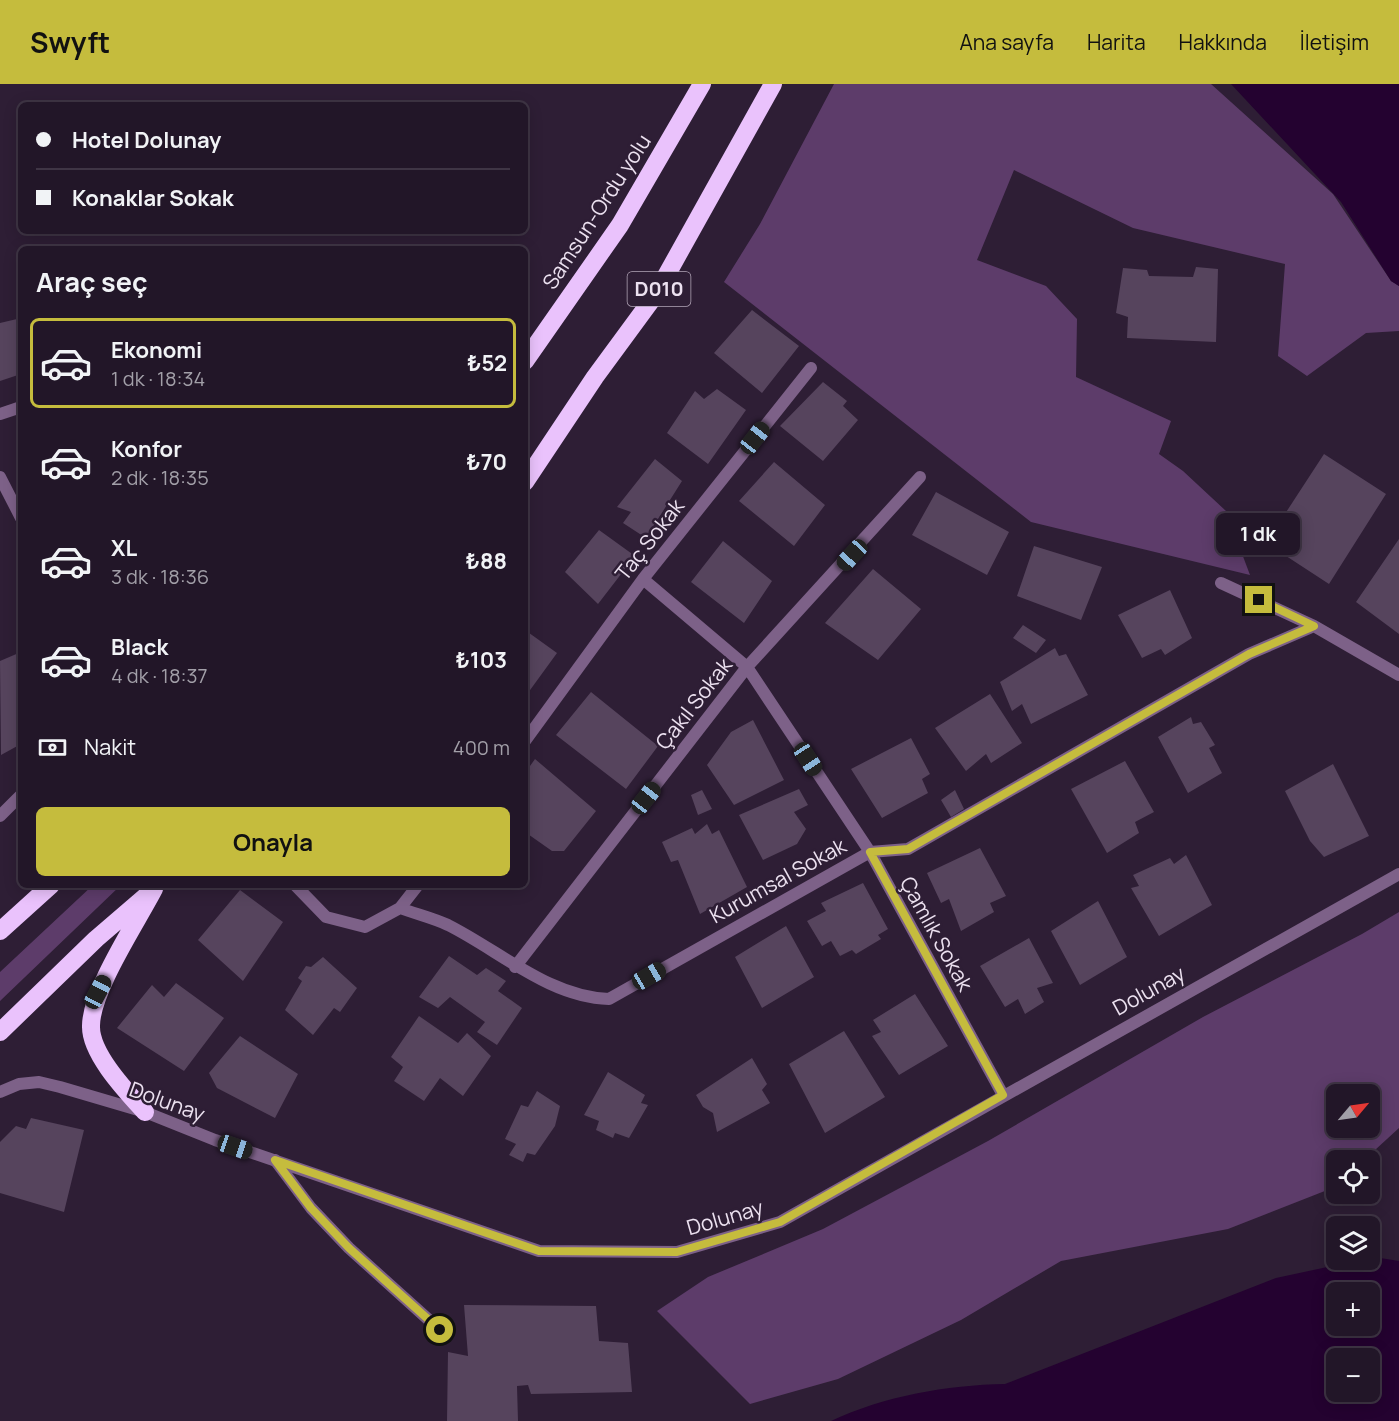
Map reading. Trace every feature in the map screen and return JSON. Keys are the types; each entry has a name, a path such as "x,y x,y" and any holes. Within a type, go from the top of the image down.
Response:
{"highway":[{"name":"Samsun-Ordu yolu","path":"528,357 620,225 702,84"},
{"name":"D010","path":"528,478 595,377 656,294 773,84"},
{"path":"0,930 48,888"},
{"path":"0,1032 96,939 155,888"},
{"path":"145,1112 112,1075 90,1029 98,992 155,888"}],"street":[{"name":"Taç Sokak","path":"528,737 642,579 811,368"},
{"path":"0,414 18,408"},
{"path":"0,477 18,512"},
{"name":"Çakıl Sokak","path":"515,967 747,667 920,477"},
{"name":"Çamlık Sokak","path":"642,579 747,667 870,852 1003,1095"},
{"path":"1221,583 1314,626 1399,675"},
{"name":"Kurumsal Sokak","path":"400,908 447,925 515,967 589,998 609,999 870,852 908,849 1249,654 1314,626"},
{"path":"0,816 18,798"},
{"name":"Dolunay","path":"0,1092 19,1084 39,1082 145,1112 275,1160 539,1251 677,1252 780,1222 1399,874"},
{"path":"298,888 326,917 365,927 400,908 416,888"},
{"path":"275,1160 311,1208 349,1248 440,1330"}],"shaded area":[{"path":"834,84 1211,84 1333,194 1391,281 1399,286 1399,331 1366,333 1307,376 1278,356 1285,264 1133,228 1014,170 977,260 1046,286 1077,319 1076,377 1171,421 1159,454 1183,471 1226,511 1250,575 1031,522 724,282 760,224"},
{"path":"1231,84 1399,84 1399,286 1391,281 1341,202"},
{"path":"90,888 118,888 0,1001 0,972"},
{"path":"1399,912 1399,1128 1375,1150 1326,1150 1326,1191 1228,1229 1061,1261 961,1320 838,1379 750,1404 657,1311 708,1277 823,1229 988,1141 1203,1017 1362,934"},
{"path":"1380,1258 1399,1261 1399,1421 831,1421 872,1405 916,1394 961,1387 1005,1384 1276,1278 1326,1267 1326,1270 1380,1270"}],"building":[{"path":"1196,267 1218,269 1216,342 1127,338 1128,317 1116,313 1123,268 1147,270 1149,276 1193,277"},
{"path":"752,310 799,346 762,393 714,353"},
{"path":"17,319 18,321 18,375 0,381 0,323"},
{"path":"823,382 847,401 843,406 858,420 823,461 780,426"},
{"path":"717,389 746,410 708,464 667,433 695,391 704,399"},
{"path":"1324,454 1386,494 1329,584 1266,543"},
{"path":"655,459 682,481 646,538 623,523 631,512 617,507"},
{"path":"774,462 825,505 794,546 739,501"},
{"path":"936,492 1009,532 987,575 912,535"},
{"path":"599,530 635,556 598,604 565,572"},
{"path":"1399,539 1399,634 1356,602"},
{"path":"723,541 772,581 744,623 691,582"},
{"path":"1034,546 1102,567 1081,620 1017,596"},
{"path":"873,569 921,609 878,660 825,623"},
{"path":"1170,590 1192,638 1165,655 1161,649 1142,658 1118,615"},
{"path":"1023,625 1046,640 1036,653 1013,638"},
{"path":"528,632 557,653 528,693"},
{"path":"1055,648 1059,656 1066,654 1088,695 1031,724 1022,704 1012,711 1000,682"},
{"path":"18,653 18,746 1,755 0,661"},
{"path":"591,692 658,746 626,789 556,735"},
{"path":"990,694 1022,743 991,763 986,754 966,771 935,728"},
{"path":"1191,717 1193,724 1201,722 1215,745 1209,748 1222,773 1188,793 1158,737"},
{"path":"753,720 784,780 734,805 707,765 731,732"},
{"path":"911,738 930,774 922,779 928,793 882,818 851,769"},
{"path":"535,759 596,811 564,851 552,851 528,834 528,769"},
{"path":"1125,761 1154,812 1135,822 1139,833 1107,853 1071,789"},
{"path":"1333,764 1369,836 1324,857 1310,841 1285,791"},
{"path":"799,789 808,805 794,812 806,829 797,844 763,860 739,815"},
{"path":"702,790 712,809 698,815 691,795"},
{"path":"955,790 964,809 951,817 941,800"},
{"path":"707,824 712,834 719,830 747,887 700,914 678,860 671,862 662,842 692,828 695,834"},
{"path":"980,848 1006,896 990,903 994,912 961,931 949,899 941,903 927,873"},
{"path":"1186,855 1212,905 1159,936 1131,888 1139,886 1133,875 1170,858 1174,864"},
{"path":"863,883 888,929 878,935 881,939 856,954 852,950 840,956 831,941 822,946 807,921 826,911 821,903"},
{"path":"240,890 283,922 243,981 198,940"},
{"path":"1098,901 1127,957 1080,985 1051,931"},
{"path":"786,926 814,977 762,1008 735,957"},
{"path":"1029,938 1053,983 1037,988 1044,1002 1025,1014 1018,999 1005,1007 980,966"},
{"path":"449,956 477,975 486,968 506,981 498,991 522,1008 497,1045 477,1032 485,1022 450,997 438,1008 419,997"},
{"path":"323,957 357,988 340,1012 334,1008 313,1035 285,1010 302,981 298,978 306,966 311,967"},
{"path":"176,983 224,1018 184,1071 117,1028 152,985 164,997"},
{"path":"915,994 948,1046 899,1075 872,1036 881,1032 873,1020"},
{"path":"419,1016 458,1043 467,1033 491,1056 463,1096 440,1078 424,1101 394,1081 403,1067 391,1057"},
{"path":"844,1031 885,1097 825,1133 789,1064"},
{"path":"240,1036 298,1074 275,1118 217,1088 209,1073"},
{"path":"752,1058 767,1084 762,1090 770,1103 717,1132 713,1113 703,1107 696,1095"},
{"path":"608,1072 645,1095 641,1103 648,1105 629,1138 615,1133 613,1138 596,1130 599,1121 584,1115"},
{"path":"537,1091 560,1106 555,1126 535,1155 527,1153 523,1162 509,1155 516,1144 505,1139 521,1105 528,1107"},
{"path":"31,1118 84,1130 64,1212 0,1193 0,1142 16,1126 26,1129"},
{"path":"464,1305 596,1306 599,1341 628,1343 632,1392 531,1394 528,1385 517,1386 518,1421 447,1421 448,1352 468,1356"}],"route":[{"path":"440,1330 349,1248 311,1208 275,1160 539,1251 677,1252 780,1222 1003,1095 870,852 908,849 1249,654 1314,626 1259,600"}]}
